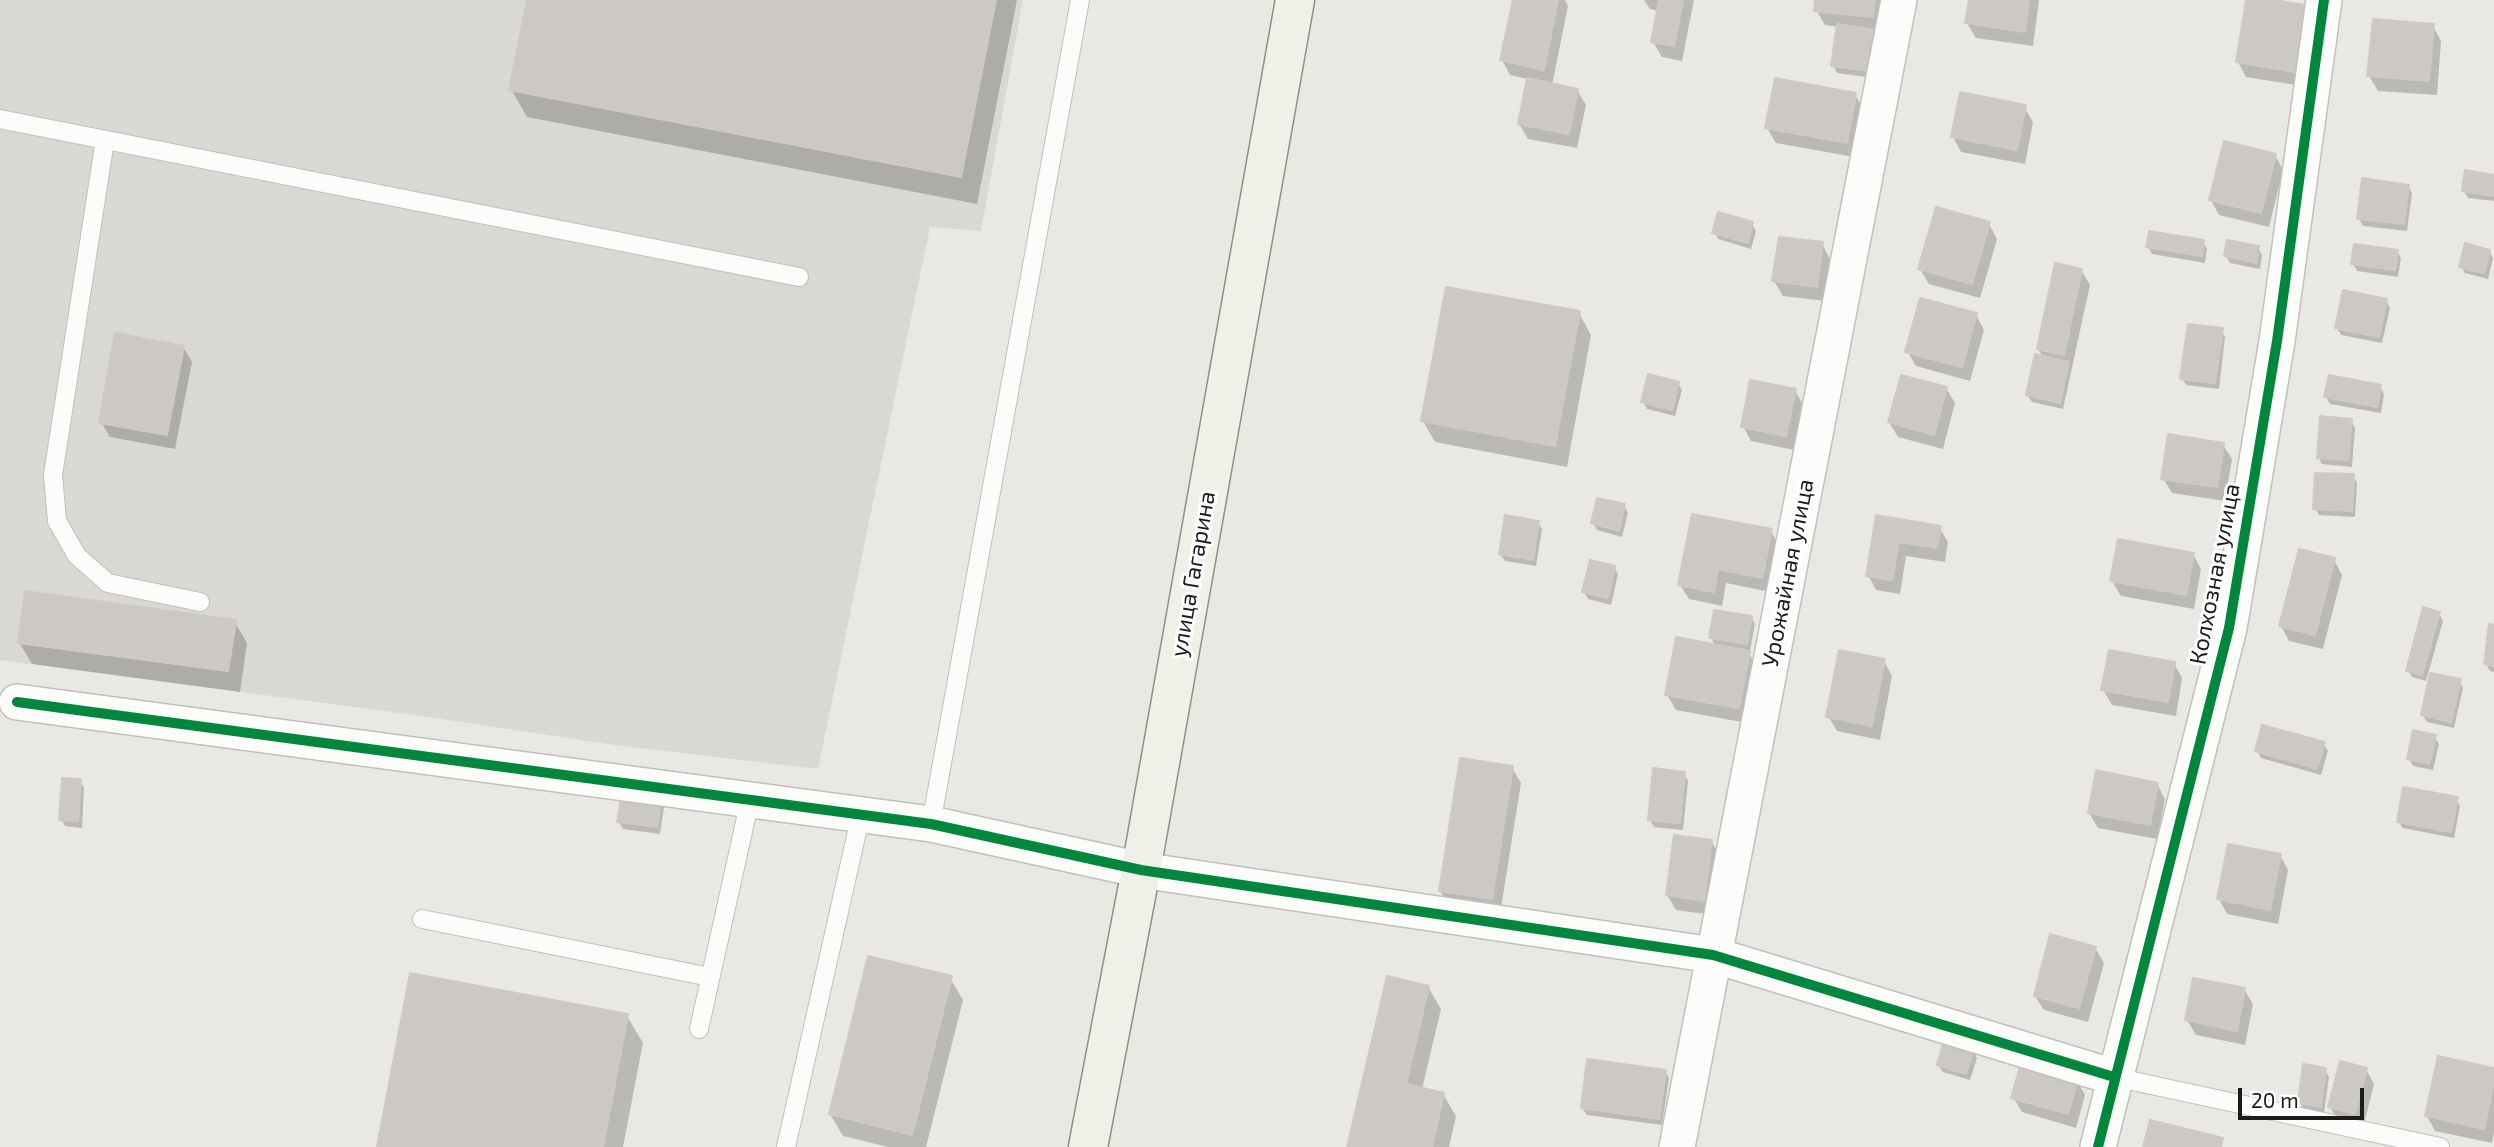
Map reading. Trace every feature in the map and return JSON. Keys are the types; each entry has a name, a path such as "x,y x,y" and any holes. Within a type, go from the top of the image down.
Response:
{"main road":[{"name":"улица Гагарина","path":"1088,1147 1141,870 1295,0"}],"street":[{"name":"Урожайная улица","path":"1677,1147 1899,0"},
{"name":"Колхозная улица","path":"2098,1147 2229,628 2277,341 2324,0"},
{"path":"17,702 931,824 1141,870 1713,955 2115,1077"}],"lane":[{"path":"931,824 1080,0"},
{"path":"0,119 799,277"},
{"path":"105,140 53,475 57,521 77,556 108,583 200,602"},
{"path":"699,1028 750,800"},
{"path":"786,1147 861,814"},
{"path":"422,919 710,977"},
{"path":"2115,1077 2440,1147"}],"shaded area":[{"path":"0,0 1023,0 981,231 930,227 818,769 614,745 415,715 0,660"}],"building":[{"path":"527,0 996,0 961,177 509,90"},
{"path":"1513,0 1558,0 1544,70 1500,60"},
{"path":"1659,0 1683,0 1674,46 1651,42"},
{"path":"1815,0 1875,0 1873,17 1814,11"},
{"path":"1969,0 2029,0 2025,32 1965,23"},
{"path":"2246,0 2275,0 2305,5 2294,72 2236,62"},
{"path":"2373,19 2434,24 2429,81 2367,76"},
{"path":"1837,24 1876,30 1870,71 1831,66"},
{"path":"1527,78 1578,89 1569,134 1518,124"},
{"path":"1775,78 1856,93 1847,143 1765,128"},
{"path":"1960,92 2026,105 2017,150 1951,137"},
{"path":"2224,141 2276,154 2261,213 2209,200"},
{"path":"2465,170 2494,175 2494,196 2462,191"},
{"path":"2362,178 2409,185 2404,224 2357,219"},
{"path":"1936,207 1990,222 1972,284 1918,269"},
{"path":"1718,212 1753,222 1748,243 1712,233"},
{"path":"2149,231 2204,240 2202,256 2146,247"},
{"path":"1779,237 1823,242 1817,287 1772,281"},
{"path":"2227,240 2259,246 2256,263 2224,256"},
{"path":"2465,243 2490,250 2484,273 2459,267"},
{"path":"2354,244 2398,250 2395,270 2351,264"},
{"path":"2055,263 2082,269 2064,355 2037,349"},
{"path":"1446,287 1580,311 1555,446 1421,421"},
{"path":"2343,290 2387,299 2379,337 2335,328"},
{"path":"1920,298 1977,313 1962,367 1905,352"},
{"path":"2188,324 2223,328 2215,383 2180,379"},
{"path":"115,333 184,346 167,435 99,423"},
{"path":"2035,354 2069,362 2060,403 2026,395"},
{"path":"1648,374 1679,382 1672,410 1641,402"},
{"path":"1901,375 1947,387 1934,435 1888,422"},
{"path":"2329,375 2381,385 2377,407 2324,397"},
{"path":"1750,380 1796,389 1786,436 1741,427"},
{"path":"2320,416 2352,419 2348,460 2317,458"},
{"path":"2168,434 2224,443 2217,487 2161,479"},
{"path":"2315,473 2354,474 2352,511 2313,509"},
{"path":"1597,498 1625,504 1619,531 1591,523"},
{"path":"1692,514 1772,529 1762,578 1718,569 1714,592 1678,585"},
{"path":"1505,515 1539,521 1533,560 1499,554"},
{"path":"1876,515 1941,526 1937,548 1899,542 1892,580 1866,576"},
{"path":"2118,539 2194,553 2186,595 2110,581"},
{"path":"2299,549 2335,558 2315,635 2279,626"},
{"path":"1590,560 1615,566 1608,598 1582,592"},
{"path":"25,591 236,620 228,671 18,643"},
{"path":"2423,607 2440,612 2422,675 2406,671"},
{"path":"1714,610 1752,616 1747,644 1709,638"},
{"path":"2489,624 2494,625 2494,666 2484,664"},
{"path":"1676,637 1750,651 1739,708 1665,695"},
{"path":"1839,650 1885,659 1872,726 1826,717"},
{"path":"2109,650 2175,662 2168,702 2101,690"},
{"path":"2430,673 2461,679 2451,722 2421,715"},
{"path":"2262,725 2325,742 2317,769 2255,751"},
{"path":"2413,730 2436,735 2429,764 2407,759"},
{"path":"1460,758 1513,766 1492,899 1439,891"},
{"path":"1653,768 1685,772 1680,823 1648,820"},
{"path":"2096,770 2158,783 2150,825 2088,813"},
{"path":"62,778 81,779 78,821 59,820"},
{"path":"2403,787 2458,797 2451,832 2397,822"},
{"path":"622,793 661,799 657,827 617,822"},
{"path":"1674,835 1712,840 1704,901 1666,895"},
{"path":"2228,844 2281,854 2270,910 2217,899"},
{"path":"2050,934 2096,947 2079,1008 2034,996"},
{"path":"868,956 952,976 912,1135 829,1114"},
{"path":"410,973 628,1014 603,1147 377,1147"},
{"path":"1387,976 1429,986 1406,1084 1444,1093 1432,1147 1347,1147"},
{"path":"2193,978 2245,988 2237,1031 2185,1020"},
{"path":"1944,1040 1974,1049 1966,1074 1937,1065"},
{"path":"2438,1056 2494,1068 2494,1081 2484,1129 2425,1116"},
{"path":"1587,1059 1666,1070 1659,1119 1581,1108"},
{"path":"2340,1061 2367,1068 2355,1114 2328,1107"},
{"path":"2021,1063 2078,1079 2068,1114 2011,1098"},
{"path":"2303,1064 2326,1068 2321,1107 2298,1103"},
{"path":"2150,1120 2223,1138 2221,1147 2143,1147"}],"cycle path":[{"path":"2098,1147 2229,628 2277,341 2324,0"},
{"path":"17,702 931,824 1141,870 1713,955 2114,1077"}]}
